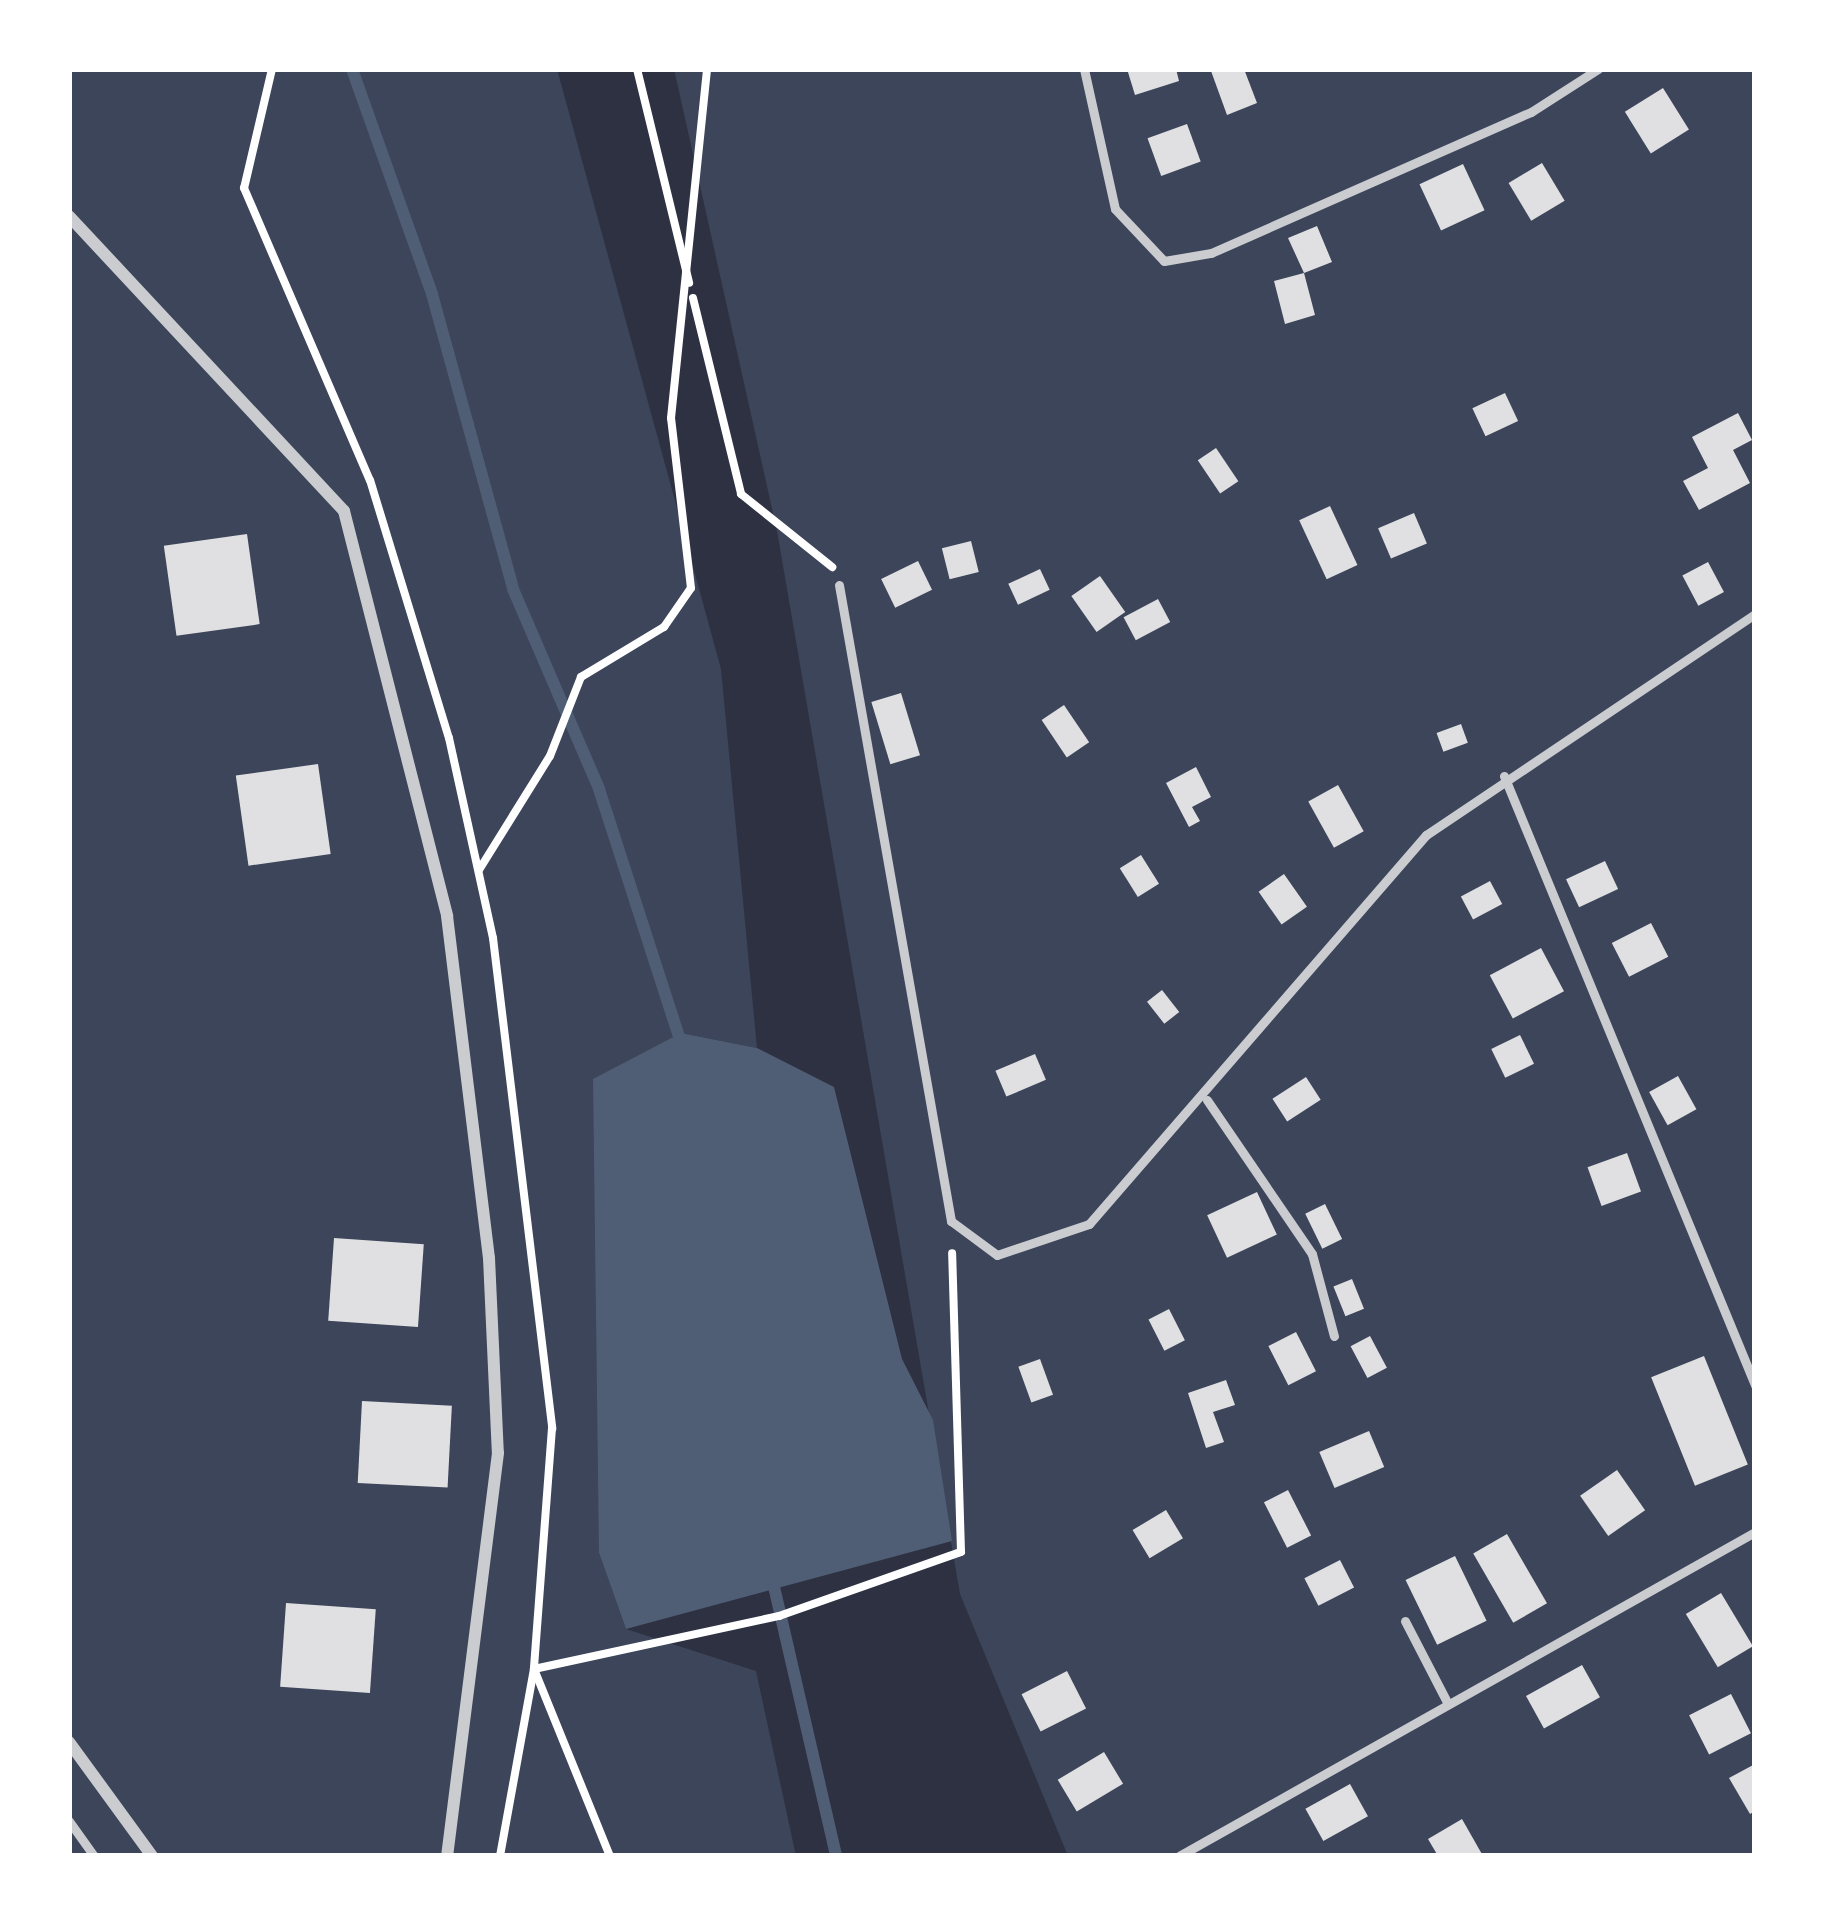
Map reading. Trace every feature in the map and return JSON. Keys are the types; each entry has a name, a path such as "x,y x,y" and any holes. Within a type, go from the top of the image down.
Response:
{"street":[{"path":"69,216 344,511 447,916 489,1258 498,1453 447,1856"},
{"path":"69,1742 152,1856"}],"lane":[{"path":"1084,69 1115,208 1164,261 1211,253 1510,122 1598,69"},
{"path":"839,585 951,1221 997,1255 1088,1224 1207,1100 1426,835 1504,776 1755,614"},
{"path":"1504,776 1755,1385"},
{"path":"1207,1100 1312,1253 1334,1336"},
{"path":"1179,1856 1755,1532"},
{"path":"1405,1622 1448,1704"},
{"path":"69,1821 94,1856"}],"path":[{"path":"637,69 741,494 827,554 839,585"},
{"path":"478,871 550,757 581,677 664,626 691,588 671,418 692,293 707,69"},
{"path":"500,1856 534,1669 779,1616 961,1552 951,1221"}],"shaded area":[{"path":"69,69 557,69 721,669 757,1048 681,1033 599,1553 626,1629 756,1671 796,1856 69,1856"},
{"path":"674,69 1755,69 1755,1856 1068,1856 960,1594 777,531"},
{"path":"681,1033 757,1048 834,1087 902,1359 933,1420 952,1541 626,1629 599,1553 593,1079"}],"building":[{"path":"1127,69 1176,69 1179,81 1135,95"},
{"path":"1244,69 1257,103 1227,115 1211,71"},
{"path":"1663,88 1689,130 1651,153 1625,112"},
{"path":"1187,124 1201,162 1161,176 1148,138"},
{"path":"1542,163 1565,201 1531,221 1509,183"},
{"path":"1463,164 1485,210 1441,231 1419,184"},
{"path":"1317,226 1332,262 1304,273 1288,238"},
{"path":"1304,273 1315,315 1285,324 1274,281"},
{"path":"1505,393 1518,421 1485,436 1472,408"},
{"path":"1738,413 1752,440 1733,450 1750,483 1699,510 1683,481 1708,468 1692,437"},
{"path":"1216,448 1238,481 1220,493 1198,460"},
{"path":"1330,506 1357,565 1327,579 1299,520"},
{"path":"1414,513 1427,543 1391,559 1378,528"},
{"path":"247,534 260,624 176,636 164,546"},
{"path":"971,541 979,572 950,579 942,548"},
{"path":"918,561 932,590 895,608 881,579"},
{"path":"1708,562 1724,592 1698,606 1682,576"},
{"path":"1040,569 1050,590 1018,605 1008,584"},
{"path":"1100,576 1125,612 1097,632 1071,596"},
{"path":"1158,599 1170,622 1136,640 1124,617"},
{"path":"901,693 920,755 890,764 871,702"},
{"path":"1064,705 1089,742 1067,757 1042,720"},
{"path":"1461,724 1468,743 1443,752 1437,733"},
{"path":"318,764 331,854 248,866 236,776"},
{"path":"1196,767 1211,797 1192,807 1200,821 1189,827 1166,783"},
{"path":"1338,785 1364,831 1334,848 1308,801"},
{"path":"1141,855 1159,884 1138,897 1120,868"},
{"path":"1605,861 1618,889 1579,907 1566,879"},
{"path":"1284,874 1307,907 1282,925 1259,892"},
{"path":"1490,881 1502,904 1473,919 1461,896"},
{"path":"1651,923 1668,957 1629,977 1612,943"},
{"path":"1541,948 1564,991 1513,1018 1490,975"},
{"path":"1162,990 1179,1012 1164,1024 1147,1002"},
{"path":"1520,1035 1534,1064 1505,1078 1491,1049"},
{"path":"1035,1054 1046,1080 1006,1097 995,1071"},
{"path":"1678,1076 1696,1109 1668,1125 1649,1092"},
{"path":"1306,1077 1321,1100 1287,1121 1272,1099"},
{"path":"1627,1153 1641,1192 1602,1206 1588,1167"},
{"path":"1257,1192 1277,1235 1227,1258 1207,1215"},
{"path":"1325,1204 1342,1239 1322,1249 1305,1214"},
{"path":"334,1238 424,1244 418,1327 328,1321"},
{"path":"1352,1279 1364,1309 1345,1316 1333,1286"},
{"path":"1169,1309 1185,1340 1164,1351 1149,1319"},
{"path":"1296,1332 1316,1371 1288,1385 1268,1346"},
{"path":"1370,1336 1387,1368 1367,1378 1351,1346"},
{"path":"1704,1356 1748,1464 1695,1486 1651,1377"},
{"path":"1040,1359 1053,1395 1031,1403 1018,1367"},
{"path":"1226,1380 1235,1405 1213,1412 1224,1442 1206,1448 1188,1393"},
{"path":"362,1401 452,1406 448,1488 358,1483"},
{"path":"1369,1431 1384,1467 1335,1488 1319,1452"},
{"path":"1617,1470 1645,1510 1608,1536 1580,1496"},
{"path":"1288,1490 1311,1535 1287,1548 1264,1502"},
{"path":"1166,1510 1183,1538 1150,1558 1133,1530"},
{"path":"1507,1534 1547,1603 1513,1623 1473,1554"},
{"path":"1455,1556 1487,1621 1437,1645 1406,1580"},
{"path":"1340,1560 1354,1588 1318,1606 1304,1578"},
{"path":"1721,1593 1753,1646 1718,1667 1686,1614"},
{"path":"286,1603 376,1609 370,1693 280,1687"},
{"path":"1582,1665 1600,1697 1544,1728 1526,1696"},
{"path":"1067,1671 1086,1708 1041,1732 1022,1694"},
{"path":"1731,1694 1751,1733 1709,1755 1689,1715"},
{"path":"1104,1752 1123,1784 1077,1812 1058,1780"},
{"path":"1755,1764 1755,1811 1750,1814 1729,1778"},
{"path":"1350,1784 1368,1816 1323,1841 1305,1809"},
{"path":"1462,1819 1483,1856 1438,1856 1428,1839"}],"waterway":[{"path":"352,69 432,294 513,589 599,789 683,1049"},
{"path":"772,1578 836,1856"}]}
